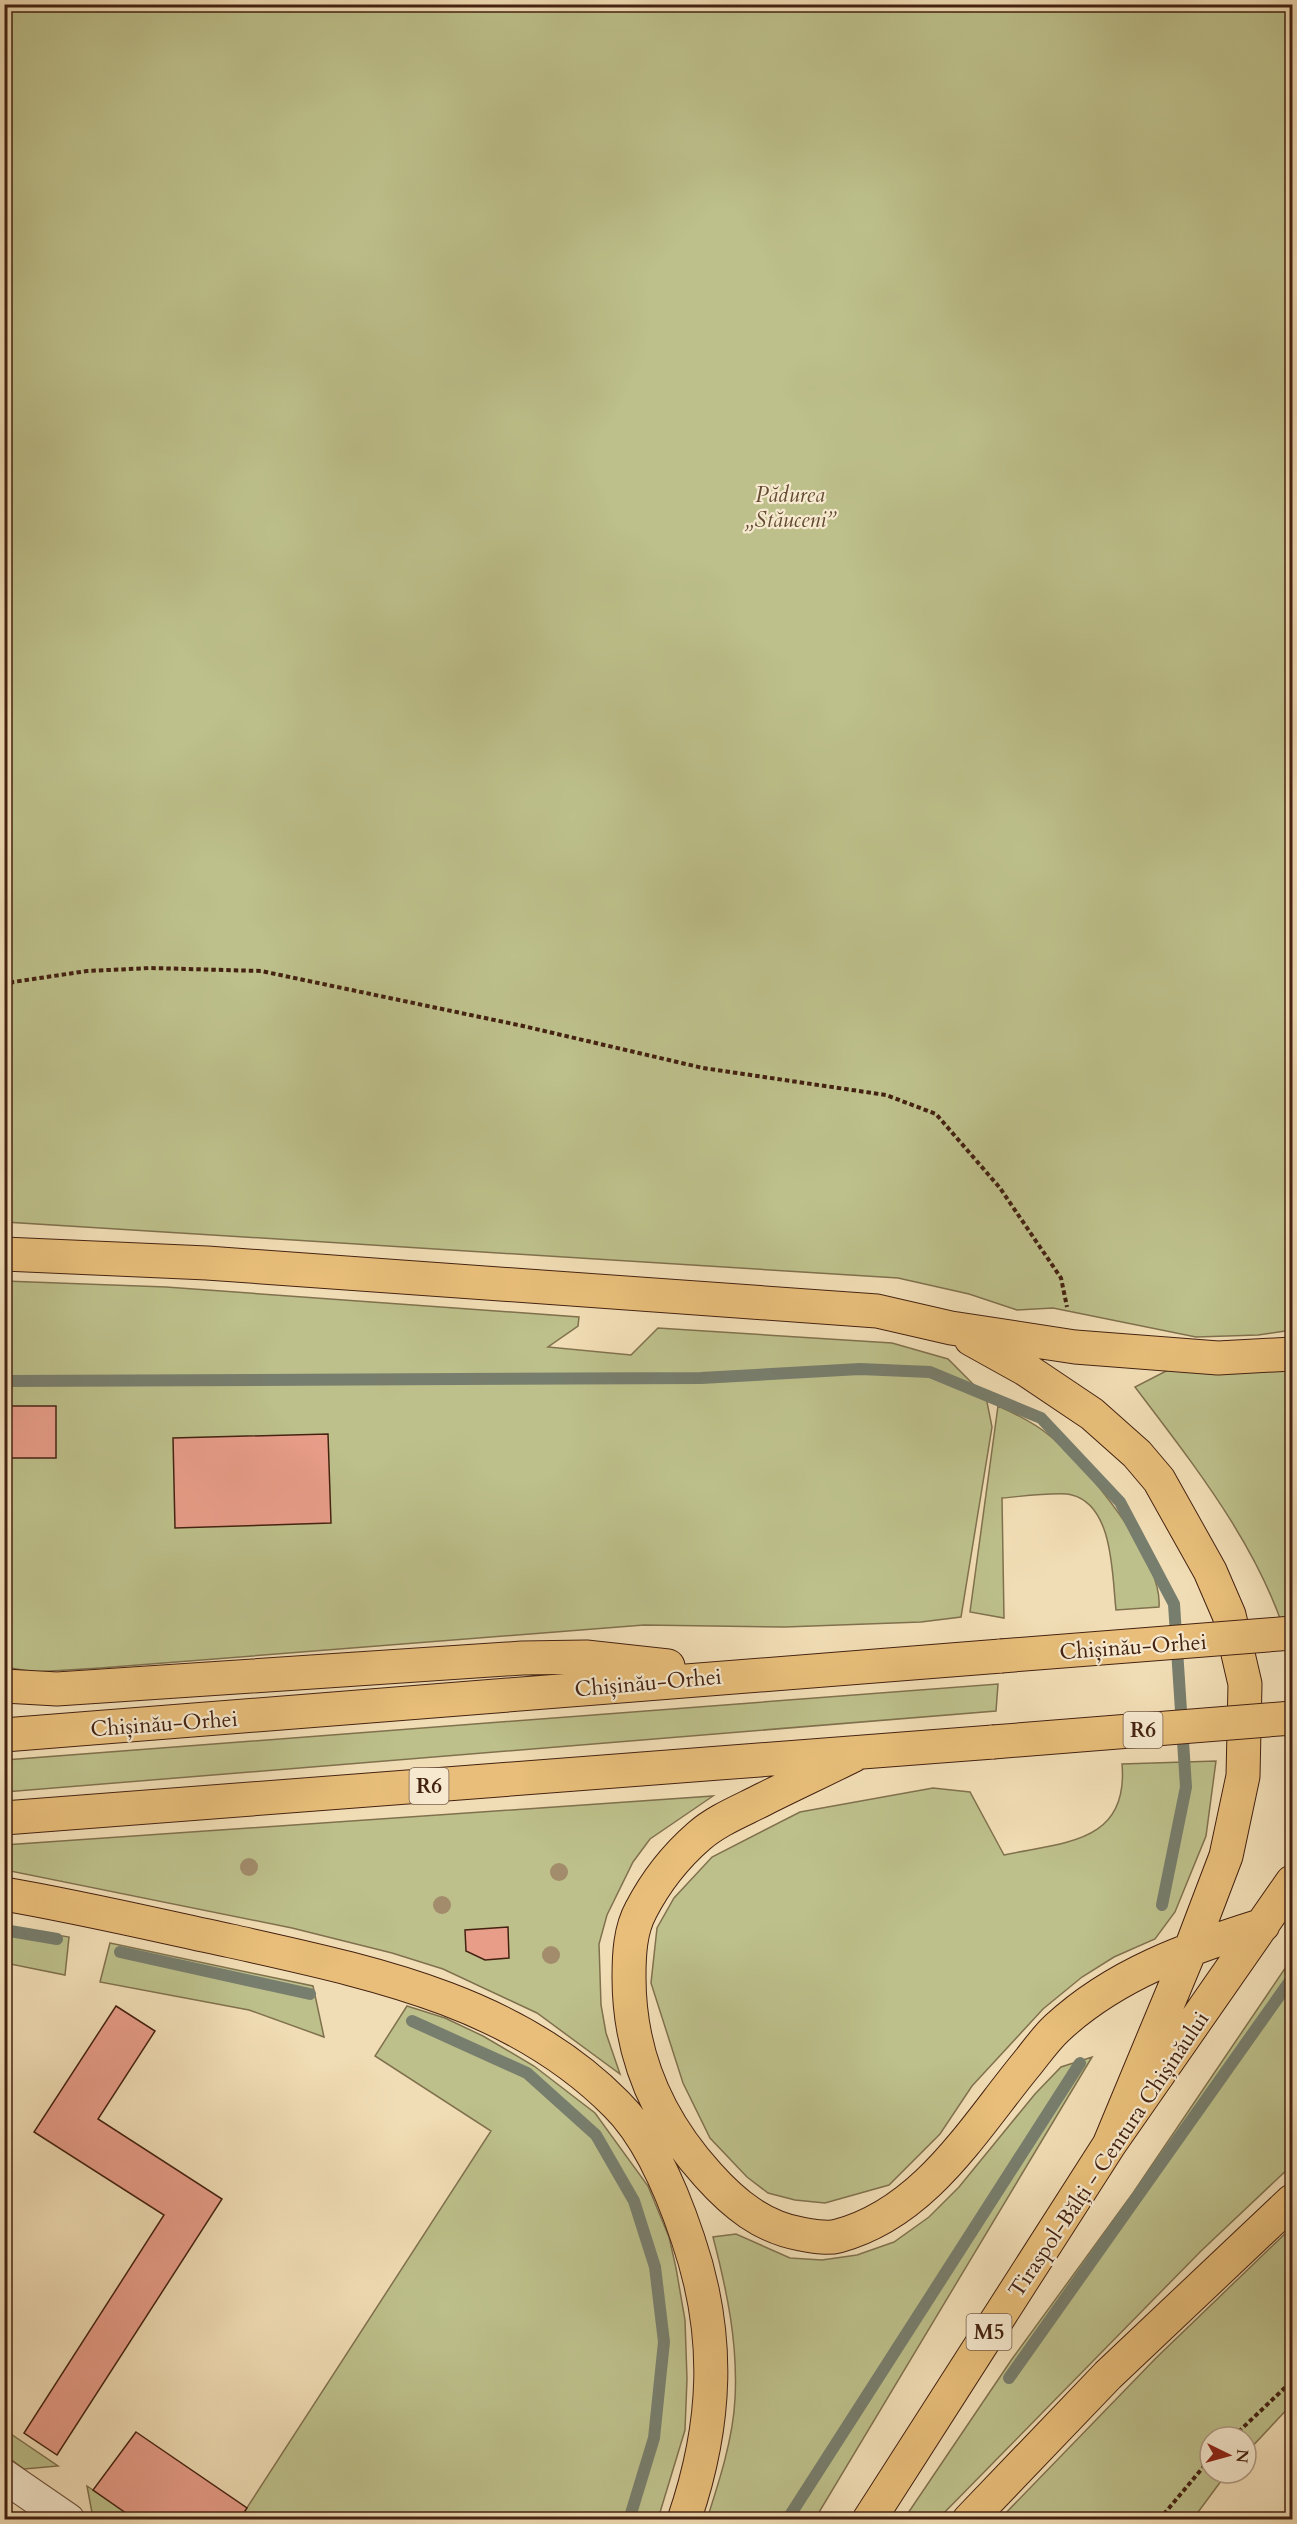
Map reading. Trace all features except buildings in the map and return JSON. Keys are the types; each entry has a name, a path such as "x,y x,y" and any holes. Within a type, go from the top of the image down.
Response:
{"highway":[{"path":"4,1254 207,1263 877,1311 951,1328 1075,1347 1218,1358 1293,1353"},
{"path":"951,1328 1025,1369 1092,1414 1137,1454 1159,1480 1210,1571 1229,1616 1245,1684 1243,1776 1226,1856 1191,1948 1109,2145"},
{"name":"Chișinău-Orhei","path":"4,1735 744,1674 1293,1633"},
{"path":"4,1686 57,1689 522,1658 586,1657 744,1674"},
{"name":"R6","path":"4,1818 854,1755 1293,1718"},
{"path":"854,1755 741,1811 700,1835 658,1882 639,1913 629,1952 629,1999 634,2039 661,2112 678,2141 731,2200 770,2226 812,2236 835,2237 897,2211 937,2174 1056,2029 1098,1996 1144,1969 1191,1948 1263,1925"},
{"name":"Tiraspol-Bălți - Centura Chișinăului","path":"869,2520 1109,2145 1293,1882"},
{"path":"4,1894 388,1978 466,2005 518,2030 589,2079 619,2106 653,2155 679,2212 698,2268 708,2319 711,2388 707,2434 684,2520"},
{"path":"969,2520 1108,2374 1293,2201"}],"street":[{"path":"4,2476 68,2520"}],"path":[{"path":"4,988 13,982 87,971 151,968 261,971 523,1026 703,1068 886,1095 936,1114 1000,1188 1061,1278 1075,1347"},
{"path":"1246,2425 1293,2381"},
{"path":"1160,2520 1198,2474"}],"green space":[{"name":"Pădurea „Stăuceni”","path":"4,5 1292,5 1292,1330 1258,1335 1196,1337 1053,1308 1017,1310 969,1294 898,1278 5,1222"},
{"path":"4,1281 166,1287 579,1317 578,1326 548,1347 631,1355 658,1328 892,1343 948,1359 986,1397 992,1427 961,1617 921,1622 785,1627 644,1625 100,1668 34,1672 5,1667"},
{"path":"1292,1365 1292,1656 1265,1583 1247,1548 1205,1482 1135,1387 1172,1368"},
{"path":"998,1406 1032,1423 1050,1436 1083,1468 1101,1490 1120,1514 1149,1564 1157,1587 1159,1607 1116,1610 1108,1544 1096,1513 1086,1502 1072,1495 1058,1494 1002,1498 1004,1618 970,1612"},
{"path":"998,1684 996,1711 5,1792 5,1760"},
{"path":"1216,1761 1206,1836 1175,1912 1155,1939 1114,1957 1082,1977 1043,2009 972,2086 940,2134 889,2185 825,2203 795,2200 768,2193 747,2177 710,2138 683,2083 651,1983 657,1928 674,1898 712,1857 800,1812 933,1788 970,1792 1004,1855 1048,1847 1088,1835 1103,1825 1115,1810 1121,1790 1122,1764"},
{"path":"713,1796 650,1839 633,1862 607,1915 599,1944 601,2005 606,2033 620,2074 537,2013 443,1969 392,1953 292,1928 5,1870 5,1845"},
{"path":"4,1926 69,1937 65,1975 5,1963"},
{"path":"110,1943 313,1986 324,2037 249,2010 100,1982"},
{"path":"1292,1958 1292,2165 1201,2251 938,2519 904,2519 1012,2359 1133,2193"},
{"path":"407,2006 445,2018 483,2036 534,2066 595,2113 648,2186 669,2237 676,2268 685,2320 687,2379 685,2430 658,2519 239,2520 491,2131 375,2056"},
{"path":"1092,2057 815,2519 707,2519 728,2445 735,2399 733,2337 723,2277 713,2237 736,2234 790,2258 822,2260 857,2255 894,2242 929,2217 959,2187 1035,2094 1061,2067"},
{"path":"1292,2227 1292,2404 1258,2440 1258,2425 1198,2425 1198,2485 1218,2485 1193,2519 1000,2519 1156,2358"},
{"path":"5,2430 58,2466 24,2469 5,2455"},
{"path":"87,2486 136,2519 93,2518"}],"waterway":[{"path":"4,1381 701,1378 860,1369 930,1372 1041,1418 1120,1502 1174,1604 1186,1787 1162,1905"},
{"path":"4,1930 57,1939"},
{"path":"120,1952 310,1994"},
{"path":"1009,2378 1292,1978"},
{"path":"412,2021 527,2073 596,2135 634,2201 655,2267 664,2342 654,2438 629,2520"},
{"path":"787,2520 1080,2063"}]}
